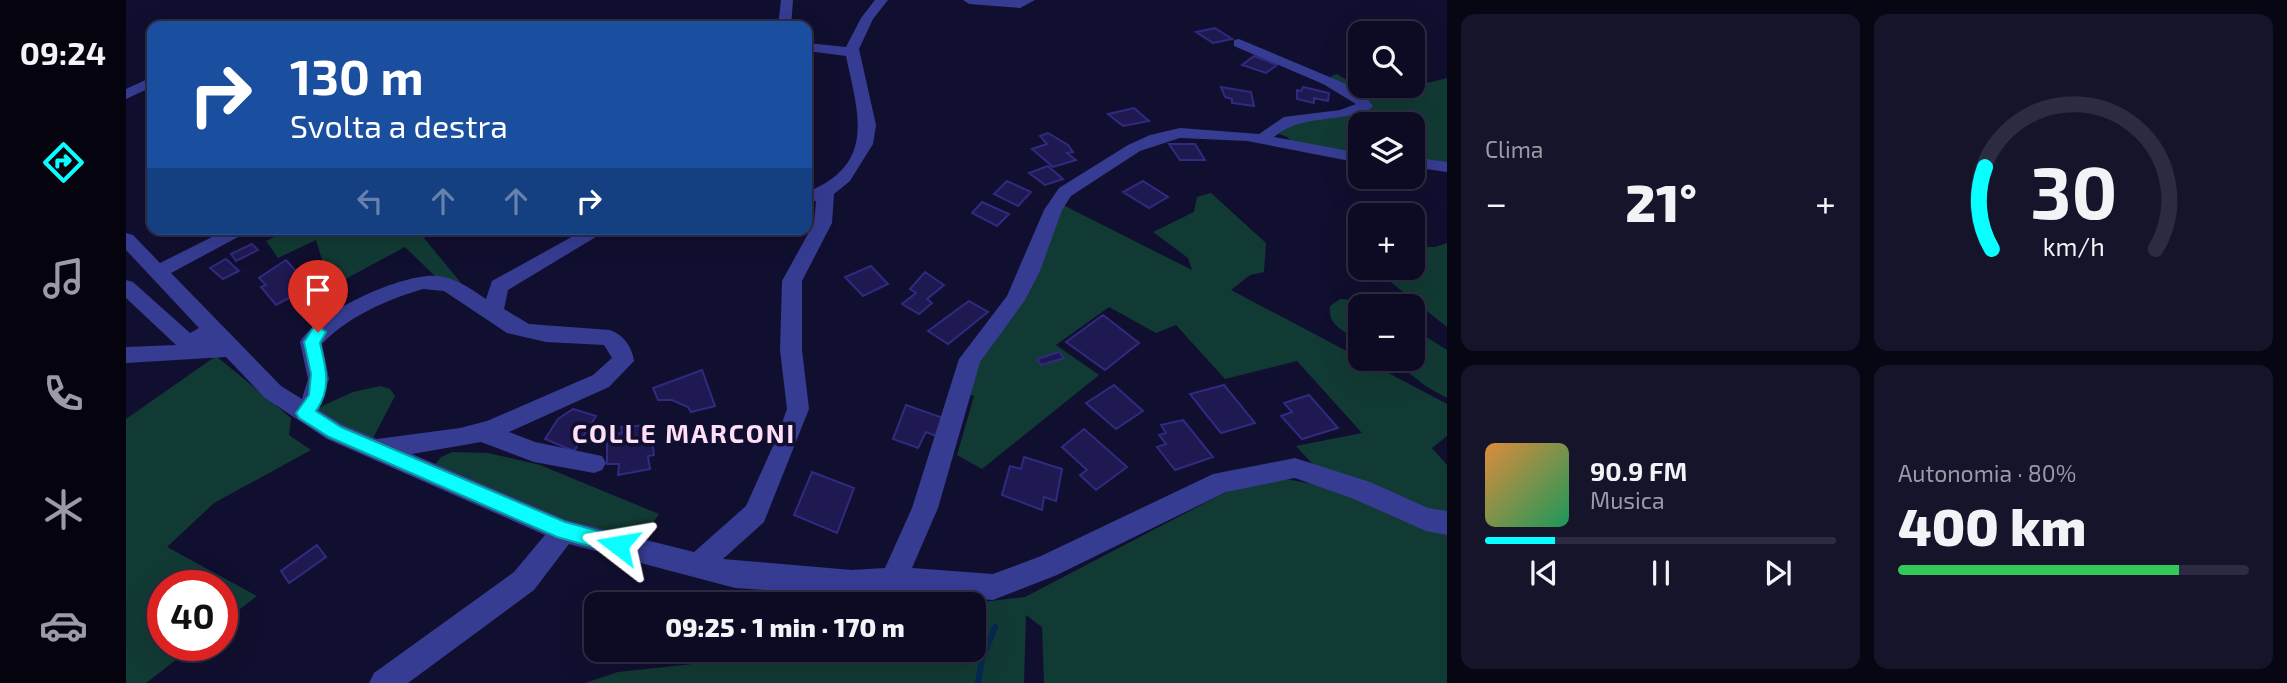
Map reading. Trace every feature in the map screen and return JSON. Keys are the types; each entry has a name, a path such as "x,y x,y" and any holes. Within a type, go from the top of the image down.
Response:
{"street":[{"path":"785,21 787,0"},
{"path":"698,565 755,514 789,437 798,409 791,350 792,281 823,223 816,196 844,177 865,144 867,125 852,52 867,18 882,0"},
{"path":"969,0 1020,4 1029,0"},
{"path":"1239,43 1346,89 1363,100 1365,106 1356,112 1338,115 1313,114 1292,119 1262,139"},
{"path":"812,48 852,52"},
{"path":"126,95 147,84"},
{"path":"893,580 925,508 970,359 1015,300 1030,271 1053,210 1065,192 1113,160 1156,138 1180,133 1212,133 1262,139 1348,156"},
{"path":"1425,164 1447,167"},
{"path":"157,272 232,235"},
{"path":"493,311 499,286 589,235"},
{"path":"126,239 273,392 335,432 564,531 734,575 852,583 893,580 993,587 1048,566 1222,482 1295,468 1361,489 1426,519 1447,523"},
{"path":"305,413 317,397 319,374 312,342 318,332 410,284 436,282 493,311 500,321 523,332 610,338 622,351 623,361 601,381 482,432 460,438 376,449"},
{"path":"126,286 185,341 194,341 214,330"},
{"path":"126,355 196,353 231,348"},
{"path":"482,432 534,452 594,463"},
{"path":"384,683 524,581 564,531"}],"green space":[{"path":"1337,74 1348,81 1348,94 1332,81 1331,76"},
{"path":"1447,78 1447,164 1425,161 1425,112 1352,112 1366,109 1353,98 1425,98 1425,84"},
{"path":"1348,113 1348,154 1293,143 1287,137 1267,129 1298,115"},
{"path":"1211,193 1266,243 1264,272 1250,275 1231,290 1348,352 1348,371 1384,371 1447,404 1447,436 1432,448 1447,465 1447,516 1318,470 1296,446 1362,433 1297,361 1225,379 1176,325 1156,333 1109,307 1056,345 1099,375 982,469 957,455 974,396 961,392 1061,204 1192,270 1188,258 1153,232 1194,212 1197,197"},
{"path":"278,235 429,235 424,238 466,289 435,276 405,247 323,291 306,273 311,264 323,263 316,240 278,258 266,241"},
{"path":"1447,243 1447,327 1425,309 1425,294 1406,294 1388,280 1425,280 1425,247"},
{"path":"1340,299 1348,299 1348,333 1334,323 1330,306"},
{"path":"1425,336 1447,350 1447,398 1406,371 1425,371"},
{"path":"216,356 291,418 289,435 311,450 214,503 167,547 209,570 147,570 147,661 175,661 146,683 126,683 126,419"},
{"path":"380,386 390,389 395,396 372,440 317,413 318,408 353,392"},
{"path":"452,452 488,453 540,465 659,514 639,543 528,509 433,467 441,457"},
{"path":"1285,479 1336,488 1447,532 1447,683 1044,683 1042,627 1026,615 1024,683 585,683 618,672 705,662 986,662 986,602 1025,597 1224,493 1249,483"},
{"path":"238,586 257,596 238,611"}],"building":[{"path":"1215,28 1232,39 1213,43 1196,32"},
{"path":"1254,56 1277,65 1266,73 1242,65"},
{"path":"1221,87 1251,92 1254,106 1232,103 1232,99 1225,97"},
{"path":"1303,87 1329,93 1328,101 1314,98 1314,103 1297,99 1297,90 1301,91"},
{"path":"1134,108 1149,121 1123,126 1108,114"},
{"path":"1048,133 1068,145 1073,152 1067,153 1076,160 1053,167 1032,149 1047,144 1040,136"},
{"path":"1169,144 1195,144 1205,160 1180,160"},
{"path":"1048,166 1063,179 1045,185 1029,173"},
{"path":"1007,181 1031,192 1018,206 994,194"},
{"path":"1143,181 1168,197 1149,208 1123,192"},
{"path":"982,202 1009,214 997,226 972,213"},
{"path":"252,244 258,250 236,261 231,254"},
{"path":"226,259 239,271 223,279 210,268"},
{"path":"286,260 310,287 276,305 261,287 266,285 259,278"},
{"path":"871,266 888,284 863,296 845,277"},
{"path":"925,272 944,285 927,299 932,303 919,314 902,304 916,293 910,289"},
{"path":"969,301 988,312 948,344 928,331"},
{"path":"1103,315 1139,343 1105,370 1066,342"},
{"path":"1059,352 1064,358 1041,365 1037,359"},
{"path":"702,370 715,406 691,412 688,407 672,400 658,400 653,388"},
{"path":"1114,385 1143,411 1116,429 1086,403"},
{"path":"1224,385 1255,423 1221,433 1190,394"},
{"path":"1309,395 1338,428 1302,439 1281,416 1292,412 1284,403"},
{"path":"906,405 943,418 936,436 926,432 918,448 893,439"},
{"path":"573,409 596,416 574,451 545,439 558,419"},
{"path":"1183,420 1213,457 1175,470 1157,447 1166,444 1159,435 1166,433 1161,425"},
{"path":"650,425 654,455 648,456 650,469 618,475 619,464 607,464 607,435 622,433 621,427"},
{"path":"1084,429 1127,467 1096,490 1080,475 1087,470 1062,447"},
{"path":"1024,457 1062,469 1056,501 1044,497 1042,510 1002,495 1010,466 1021,469"},
{"path":"812,472 854,488 837,533 794,515"},
{"path":"317,545 326,557 289,583 281,571"}],"waterway":[{"path":"978,683 982,660 995,627"}],"district":[{"name":"COLLE MARCONI","path":"684,434"}],"route":[{"path":"318,332 312,342 319,374 317,397 305,413 335,432 509,509 564,531 618,545"}]}
